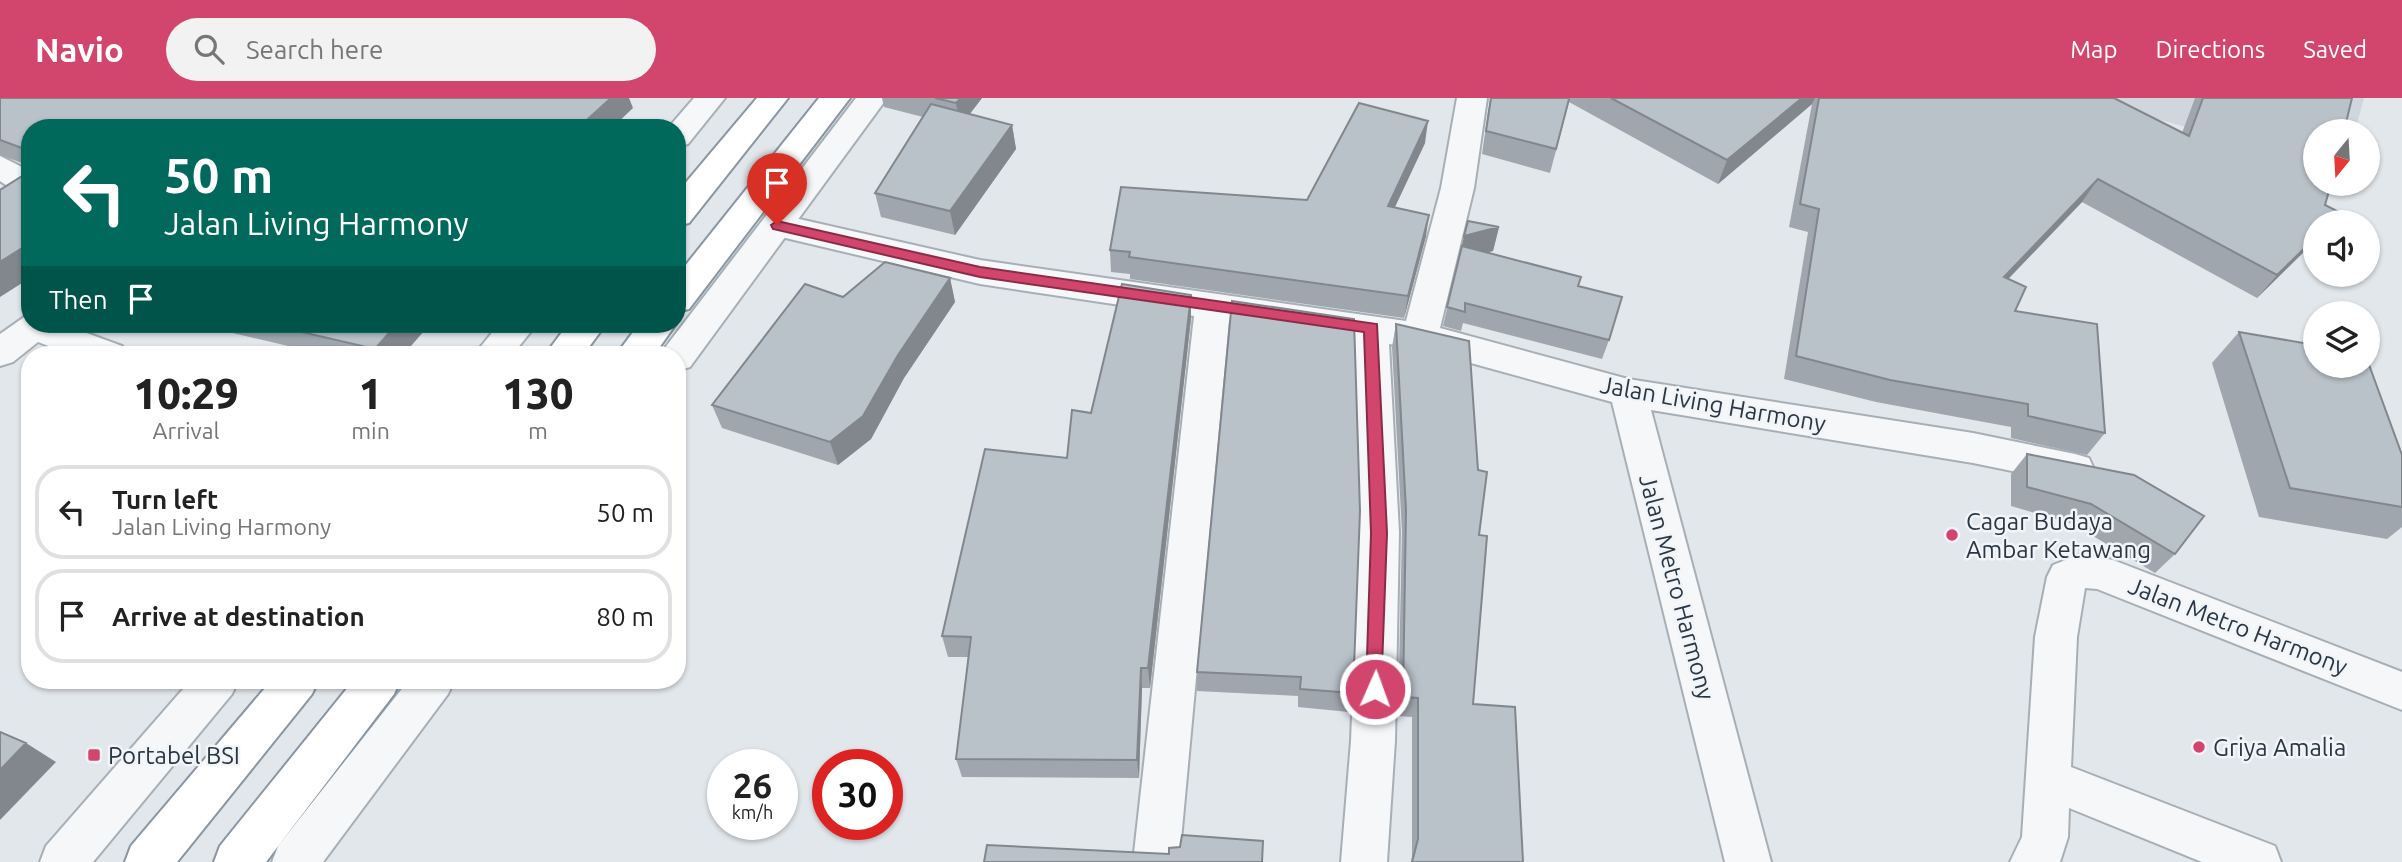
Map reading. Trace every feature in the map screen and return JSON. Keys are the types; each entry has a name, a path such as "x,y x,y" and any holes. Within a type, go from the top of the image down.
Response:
{"highway":[{"path":"686,204 773,98"},
{"path":"686,288 835,98"},
{"path":"148,862 289,689"},
{"path":"237,862 373,689"}],"street":[{"path":"686,126 710,98"},
{"path":"686,346 872,98"},
{"path":"1420,336 1454,205 1467,145 1472,98"},
{"path":"0,166 21,180"},
{"name":"Jalan Living Harmony","path":"777,225 980,272 1420,336 1628,393 1687,400 1973,448 2114,478"},
{"path":"1156,862 1213,305"},
{"path":"1364,862 1373,741 1379,533 1371,328"},
{"path":"0,353 25,333"},
{"path":"55,333 87,346"},
{"name":"Jalan Metro Harmony","path":"1628,393 1748,862"},
{"name":"Jalan Metro Harmony","path":"2033,862 2040,855 2045,838 2056,637 2067,577 2081,571 2099,572 2402,691"},
{"path":"63,862 210,689"},
{"path":"295,862 427,689"},
{"path":"2049,779 2258,862"}],"shaded area":[{"path":"2080,98 2364,98 2358,119 2303,119 2303,159"}],"building":[{"path":"0,98 611,98 588,119 21,119 21,148 0,140"},
{"path":"935,98 961,98 956,103"},
{"path":"1491,98 1568,98 1556,149 1486,131"},
{"path":"1611,98 1802,98 1727,160"},
{"path":"1819,98 2114,98 2189,136 2203,98 2352,98 2347,119 2303,119 2303,196 2328,196 2325,205 2335,210 2303,210 2303,250 2277,275 2098,179 2004,277 2026,287 2015,311 2097,324 2105,433 2028,416 2028,404 1890,380 1796,356 1819,209 1800,204"},
{"path":"1359,103 1428,121 1388,206 1429,215 1408,296 1129,257 1130,252 1110,250 1121,187 1307,200"},
{"path":"931,104 1012,125 950,211 875,193"},
{"path":"21,177 21,249 0,262 0,190"},
{"path":"1468,221 1499,227 1464,236"},
{"path":"1462,246 1581,277 1578,286 1622,297 1609,340 1465,303 1465,312 1447,307"},
{"path":"885,262 950,278 898,355 863,416 830,442 712,405 805,284 843,297"},
{"path":"1122,284 1191,295 1148,668 1141,668 1137,760 956,759 971,637 942,636 985,449 1067,458 1072,410 1091,413"},
{"path":"1232,301 1354,319 1360,511 1353,693 1300,689 1301,677 1197,672"},
{"path":"1396,324 1469,341 1478,470 1487,472 1479,535 1487,536 1473,704 1515,707 1523,862 1412,862 1418,839 1418,698 1403,697 1406,510"},
{"path":"2239,332 2303,343 2303,378 2374,378 2402,455 2402,507 2290,488"},
{"path":"306,333 389,333 378,346 362,346"},
{"path":"2027,454 2134,475 2204,516 2175,554 2091,504 2027,487"},
{"path":"0,732 26,743 0,770"},
{"path":"1182,835 1263,841 1262,862 984,862 987,845 1169,854 1169,848 1180,847"}],"place":[{"name":"Cagar Budaya Ambar Ketawang","path":"1952,535"},
{"name":"Griya Amalia","path":"2199,747"},
{"name":"Portabel BSI","path":"94,755"}],"route":[{"path":"777,225 980,272 1371,328 1379,533 1375,689"}]}
